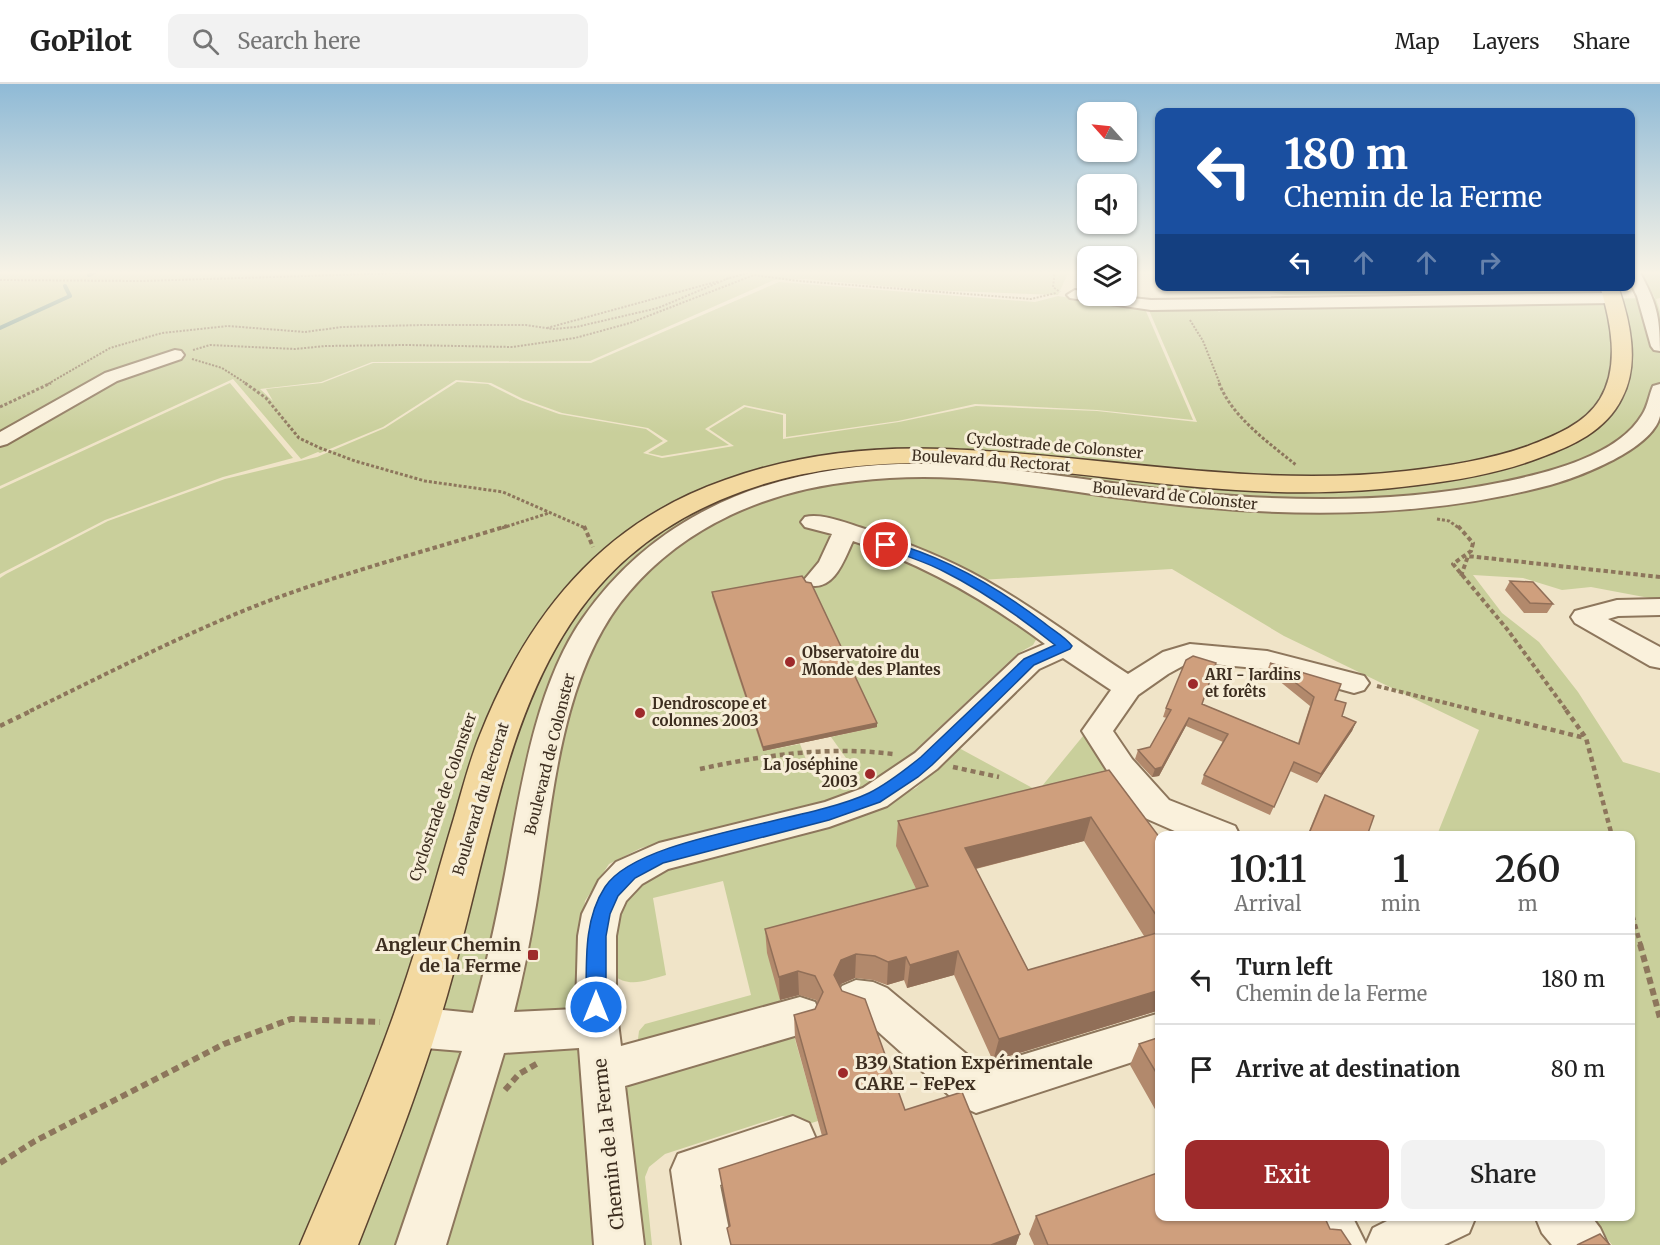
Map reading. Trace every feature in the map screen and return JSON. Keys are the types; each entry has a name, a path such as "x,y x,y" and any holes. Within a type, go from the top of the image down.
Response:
{"main road":[{"name":"Boulevard du Rectorat","path":"329,1245 387,1100 390,1027 510,704 541,644 577,589 621,546 665,516 700,498 765,475 834,461 889,456 973,457 1197,479 1279,484 1391,481 1488,466 1520,457 1570,436 1590,423 1607,406 1616,387 1621,357 1620,325"}],"street":[{"path":"1648,325 1660,346"},
{"path":"0,440 111,376 175,355"},
{"name":"Boulevard de Colonster","path":"421,1245 452,1159 489,1034 510,946 537,796 557,715 575,656 596,616 632,572 659,546 701,519 751,497 835,476 895,471 986,474 1185,499 1278,506 1379,505 1464,496 1546,479 1595,460 1624,443 1644,425 1652,415 1660,390"},
{"path":"813,522 846,530 946,567 1022,612 1065,646 1128,688"},
{"path":"817,580 830,564 846,530"},
{"path":"1660,608 1617,608 1584,617 1660,659"},
{"name":"Chemin de la Ferme","path":"619,1245 597,1027 597,936 601,914 612,891 629,873 659,858 829,814 874,797 927,761 1029,662 1065,646"},
{"path":"1177,831 1121,767 1097,731 1128,688 1156,668 1181,655 1190,653 1267,660 1354,683"},
{"path":"1157,809 1212,831"},
{"path":"856,999 873,1000 976,1091 1155,1035"},
{"path":"602,1072 800,1016"},
{"path":"390,1027 489,1034 597,1027"},
{"path":"707,1245 694,1170 793,1139"},
{"path":"1327,1221 1342,1245"},
{"path":"1390,1245 1441,1221"},
{"path":"1563,1221 1583,1245"}],"path":[{"path":"0,407 36,391 110,348 162,333 228,326 304,332 342,327 416,325"},
{"path":"442,325 546,328 584,325"},
{"path":"546,328 556,325"},
{"path":"175,355 210,345 295,350 325,346 513,347 575,338 622,325"},
{"path":"1193,325 1203,340 1225,398 1258,433 1299,468"},
{"path":"175,355 222,368 253,387 266,398 298,438 355,461 425,481 503,492 584,526 594,550 603,544"},
{"path":"0,726 207,626 264,603 410,554 549,513"},
{"path":"1431,518 1454,523 1463,529 1473,543 1471,551 1453,564 1507,629 1586,738 1611,831"},
{"path":"1461,576 1468,556 1660,577"},
{"path":"1354,683 1407,693 1586,738"},
{"path":"700,768 759,757 840,750 889,754 999,777"},
{"path":"1635,926 1660,1018"},
{"path":"0,1163 35,1141 224,1044 291,1019 390,1027"}],"green space":[{"path":"0,325 671,325 590,361 372,362 321,382 260,389 273,401 266,389 322,383 373,363 591,363 679,325 1152,325 1193,420 1097,410 975,404 898,421 786,437 786,414 744,405 705,429 729,445 662,456 648,453 668,441 648,428 562,413 523,399 491,383 456,380 383,427 301,459 233,379 0,486"},
{"path":"1155,325 1660,325 1660,600 1591,587 1562,590 1523,578 1473,575 1502,613 1539,642 1578,692 1623,762 1660,773 1660,1245 1612,1245 1594,1221 1635,1221 1635,831 1439,831 1479,730 1284,636 1172,569 962,581 1037,638 1033,645 1017,654 893,771 866,787 836,799 641,848 609,864 585,901 575,993 598,1245 0,1245 0,578 108,521 225,479 317,457 385,428 457,382 488,384 520,400 559,414 646,429 663,441 643,453 662,458 734,446 709,429 745,407 783,415 783,439 899,422 976,406 1097,411 1197,422","holes":["876,727 831,737 856,772 830,780 824,772 812,775 800,744 763,751"]},
{"path":"230,383 293,458 223,477 105,520 0,574 0,489"},
{"path":"1092,725 1130,786 897,845 931,924 768,953 783,1009 643,1045 638,1039 639,1031 645,1024 751,995 723,881 653,898 666,975 631,982 618,979 612,974 615,907 655,868 867,812 916,788 959,748 1038,791"},
{"path":"793,1032 818,1121 798,1127 795,1119 782,1116 665,1154 649,1167 645,1177 652,1245 635,1245 620,1091 631,1077"}],"building":[{"name":"Observatoire du Monde des Plantes","path":"802,576 806,582 811,583 877,723 763,747 712,592"},
{"path":"1510,581 1533,582 1553,604 1530,603"},
{"path":"1193,656 1216,663 1202,704 1299,744 1314,697 1270,663 1341,684 1335,700 1346,703 1342,716 1356,722 1321,774 1294,762 1274,807 1204,775 1228,734 1189,718 1162,767 1155,769 1138,750 1150,747 1171,710 1166,708 1186,660"},
{"path":"1109,770 1155,831 1155,913 1091,817 965,848 1028,970 1155,933 1155,992 999,1039 958,951 910,965 906,957 888,962 875,956 856,954 841,960 834,975 842,991 865,999 905,1110 962,1092 1020,1234 991,1245 731,1245 727,1228 730,1226 719,1169 827,1134 794,1015 815,1009 823,992 815,976 798,971 779,977 765,929 928,886 898,821"},
{"path":"1325,795 1374,816 1369,831 1310,831"},
{"path":"1155,1039 1155,1071 1139,1044"},
{"path":"1155,1174 1155,1221 1326,1221 1330,1229 1341,1230 1351,1245 1048,1245 1036,1216"},
{"path":"1600,1234 1610,1245 1577,1245"}],"waterway":[{"path":"0,328 6,325"}],"place":[{"name":"Observatoire du Monde des Plantes","path":"790,662"},
{"name":"ARI - Jardins et forêts","path":"1193,684"},
{"name":"Dendroscope et colonnes 2003","path":"640,713"},
{"name":"La Joséphine 2003","path":"870,774"},
{"name":"Angleur Chemin de la Ferme","path":"533,955"},
{"name":"B39 Station Expérimentale CARE - FePex","path":"843,1073"}],"route":[{"path":"596,1007 597,936 601,914 612,891 629,873 659,858 829,814 874,797 927,761 1029,662 1065,646 1022,612 975,583 946,567 886,545"}]}
